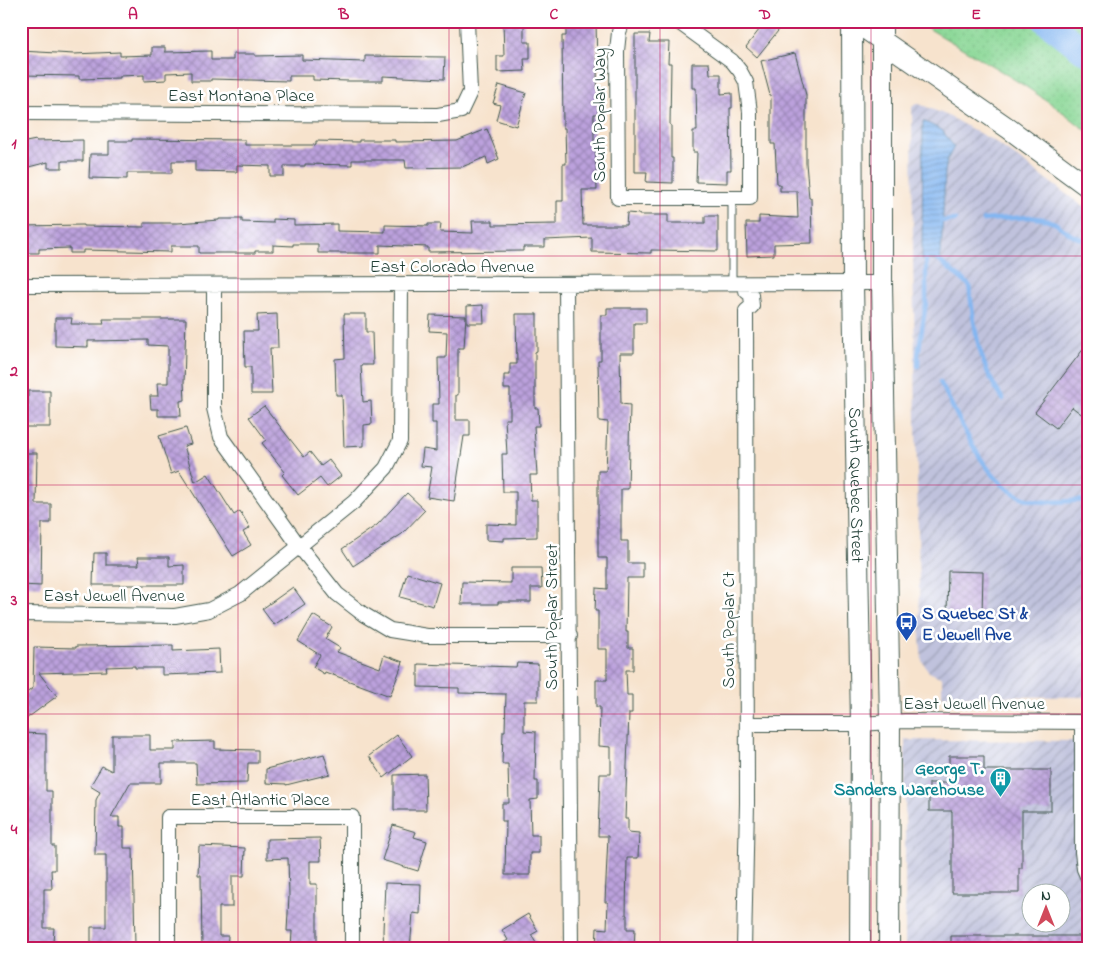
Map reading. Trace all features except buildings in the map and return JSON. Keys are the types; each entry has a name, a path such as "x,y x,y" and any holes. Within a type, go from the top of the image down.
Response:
{"main road":[{"path":"853,21 882,30 1088,187"},
{"name":"South Quebec Street","path":"853,21 853,283 861,724 860,949"},
{"name":"South Quebec Street","path":"882,30 882,283 890,723 889,949"}],"street":[{"name":"East Montana Place","path":"21,113 438,115 461,111 470,92 467,21"},
{"name":"South Poplar Way","path":"623,21 619,32 617,50 618,198 750,198 750,112 746,82 732,61 677,22"},
{"name":"East Colorado Avenue","path":"21,285 566,284 741,286 882,283"},
{"name":"South Poplar Street","path":"566,284 571,949"},
{"path":"214,285 214,408 221,437 299,546 338,594 363,614 390,630 427,636 570,636"},
{"name":"East Jewell Avenue","path":"21,614 175,616 209,610 240,594 354,502 386,468 400,441 401,285"},
{"name":"South Poplar Ct","path":"741,286 751,295 752,300 752,306 746,311 747,724 744,949"},
{"name":"East Jewell Avenue","path":"747,724 861,724 905,721 1085,722"},
{"path":"1085,722 1082,852 1084,869 1088,878"},
{"name":"East Atlantic Place","path":"168,949 168,817 352,817 352,949"}],"lane":[{"path":"732,198 741,286"}],"shaded area":[{"path":"917,103 946,115 994,141 1088,210 1088,697 942,696 942,678 929,672 922,661 920,639 913,262 912,107"},
{"path":"905,740 1088,741 1088,949 905,949"}],"green space":[{"path":"916,21 1088,21 1088,132 1026,87"}],"water":[{"path":"923,121 942,130 954,147 947,160 945,172 941,255 937,261 922,259"}],"waterway":[{"path":"1046,21 1088,52"},
{"path":"983,220 1029,217 1043,219 1055,223 1073,236 1088,241"},
{"path":"941,221 955,220"},
{"path":"918,366 926,303 926,260"},
{"path":"938,260 969,285 978,345 988,373 1003,399"},
{"path":"940,382 976,451 1001,483 1015,494 1031,500 1052,502 1088,500"}],"place":[{"name":"S Quebec St & E Jewell Ave","path":"906,642"},
{"name":"George T. Sanders Warehouse","path":"1000,797"}]}
